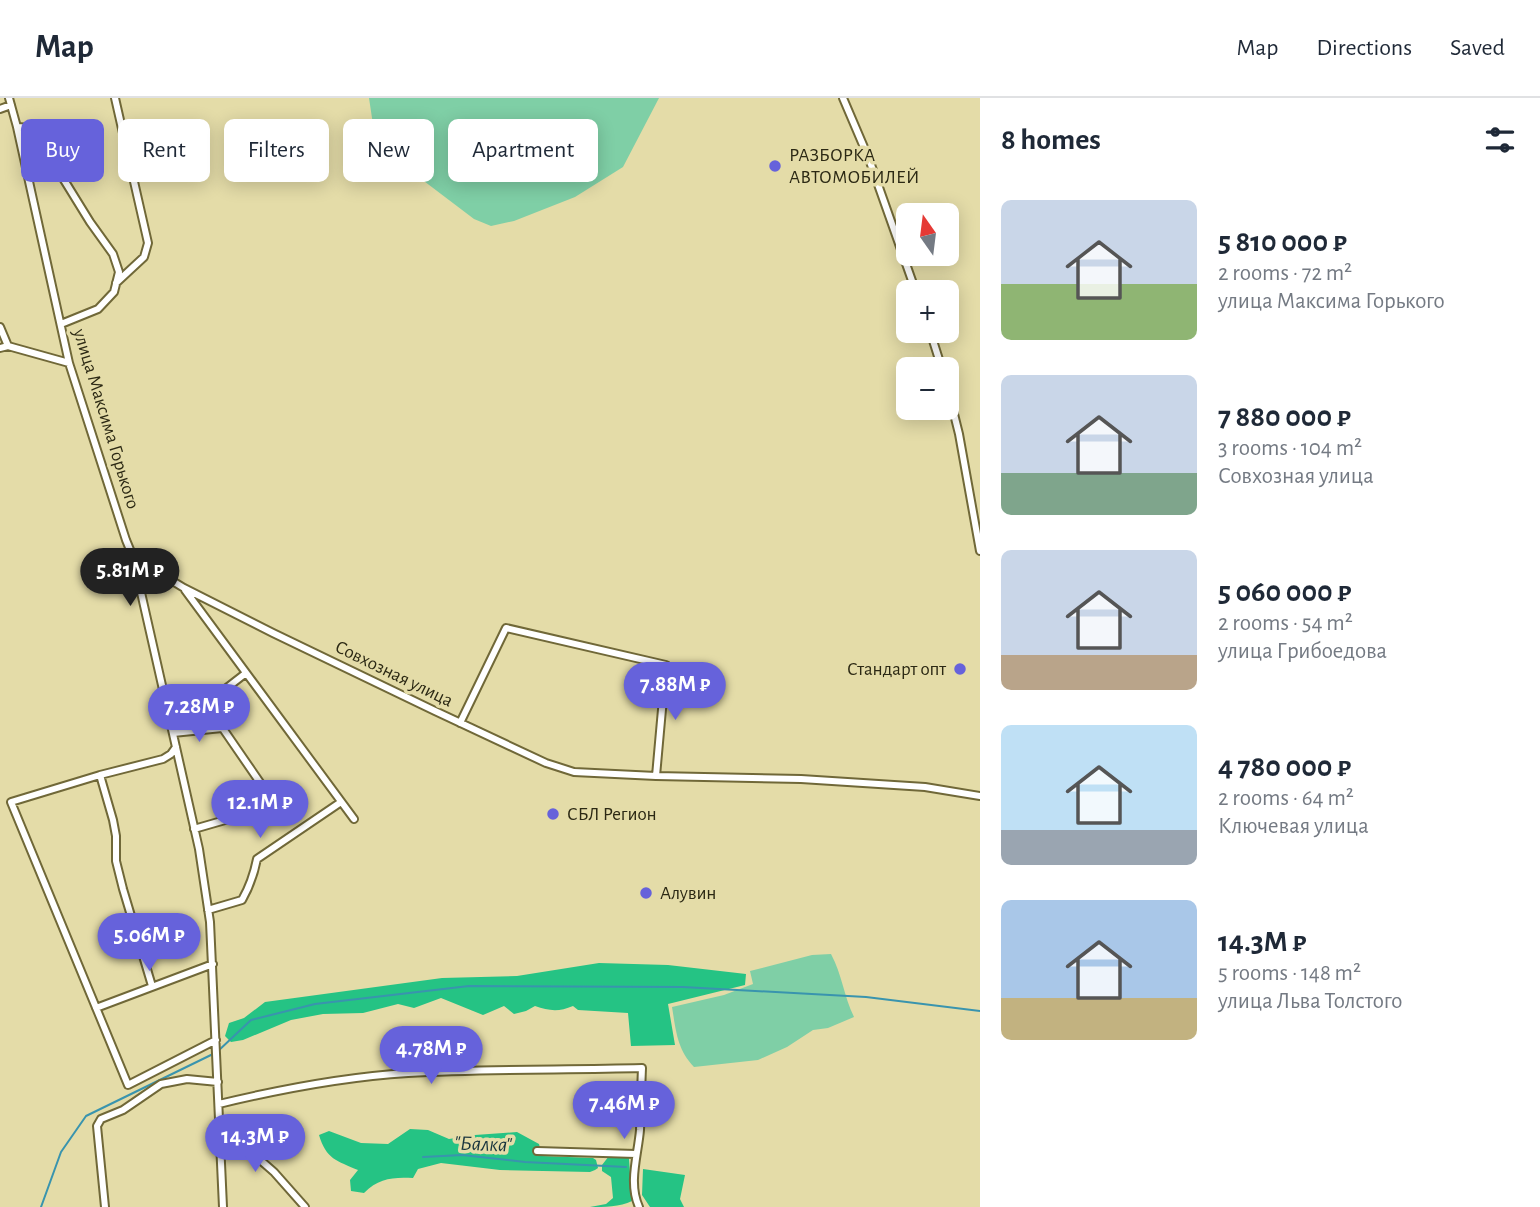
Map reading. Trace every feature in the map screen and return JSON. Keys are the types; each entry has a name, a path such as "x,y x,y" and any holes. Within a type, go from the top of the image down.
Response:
{"street":[{"path":"116,98 148,243 144,257 116,284"},
{"path":"843,98 869,159 912,280"},
{"path":"0,109 10,101"},
{"name":"улица Максима Горького","path":"10,101 69,363 133,557 199,849 213,964 223,1207"},
{"path":"17,127 32,128 113,254 119,272 114,292 98,309 61,324"},
{"path":"0,327 4,347 69,363"},
{"path":"956,420 980,551"},
{"name":"Совхозная улица","path":"133,557 184,588 460,723 546,763 574,772 801,779 925,787 980,796"},
{"path":"184,588 354,819"},
{"path":"460,723 506,628 666,665 656,776"},
{"path":"194,829 239,816 270,797 205,704 246,673"},
{"path":"173,733 222,728"},
{"path":"176,747 163,759 11,802 128,1085 216,1041"},
{"path":"100,775 116,835 118,870 152,986"},
{"path":"208,910 242,900 249,888 257,859 341,802"},
{"path":"96,1008 213,964"},
{"path":"219,1104 278,1090 406,1073 642,1068 640,1131 634,1190 639,1207"},
{"path":"104,1207 97,1126 102,1119 123,1110 161,1084 187,1079 218,1082"},
{"path":"220,1125 274,1172 304,1207"},
{"path":"537,1151 636,1154"}],"green space":[{"path":"369,98 659,98 623,167 575,197 514,221 491,226 474,219 425,182 434,182 434,119 372,119"},
{"path":"831,954 854,1017 828,1028 813,1030 787,1047 758,1060 694,1067 688,1060 678,1039 672,1007 724,995 753,984 750,971 812,955"},
{"path":"599,963 668,965 746,974 745,985 668,1004 675,1045 631,1046 628,1013 578,1010 573,1006 554,1010 535,1006 514,1014 504,1006 483,1015 441,998 414,1008 398,1004 363,1013 323,1014 291,1020 243,1040 231,1042 225,1036 229,1023 244,1018 265,1002 442,978 517,976"},
{"path":"410,1129 428,1130 449,1139 517,1132 539,1144 542,1156 593,1158 598,1168 590,1172 500,1170 441,1163 418,1169 413,1178 381,1181 364,1193 351,1191 350,1180 358,1170 329,1154 319,1135 329,1131 361,1143 388,1144"},
{"path":"609,1156 628,1156 632,1201 617,1206 590,1207 606,1204 613,1198 611,1177 602,1171 602,1165"},
{"path":"643,1169 685,1175 680,1199 684,1207 650,1207 642,1195"}],"waterway":[{"path":"217,1052 251,1020 315,1004 469,986 683,987 866,997 980,1011"},
{"path":"41,1207 61,1152 86,1116 213,1054"},
{"name":"\"Балка\"","path":"423,1157 462,1155 525,1162 626,1167"}],"place":[{"name":"РАЗБОРКА АВТОМОБИЛЕЙ","path":"775,166"},
{"name":"Стандарт опт","path":"960,669"},
{"name":"СБЛ Регион","path":"553,814"},
{"name":"Алувин","path":"646,893"}]}
